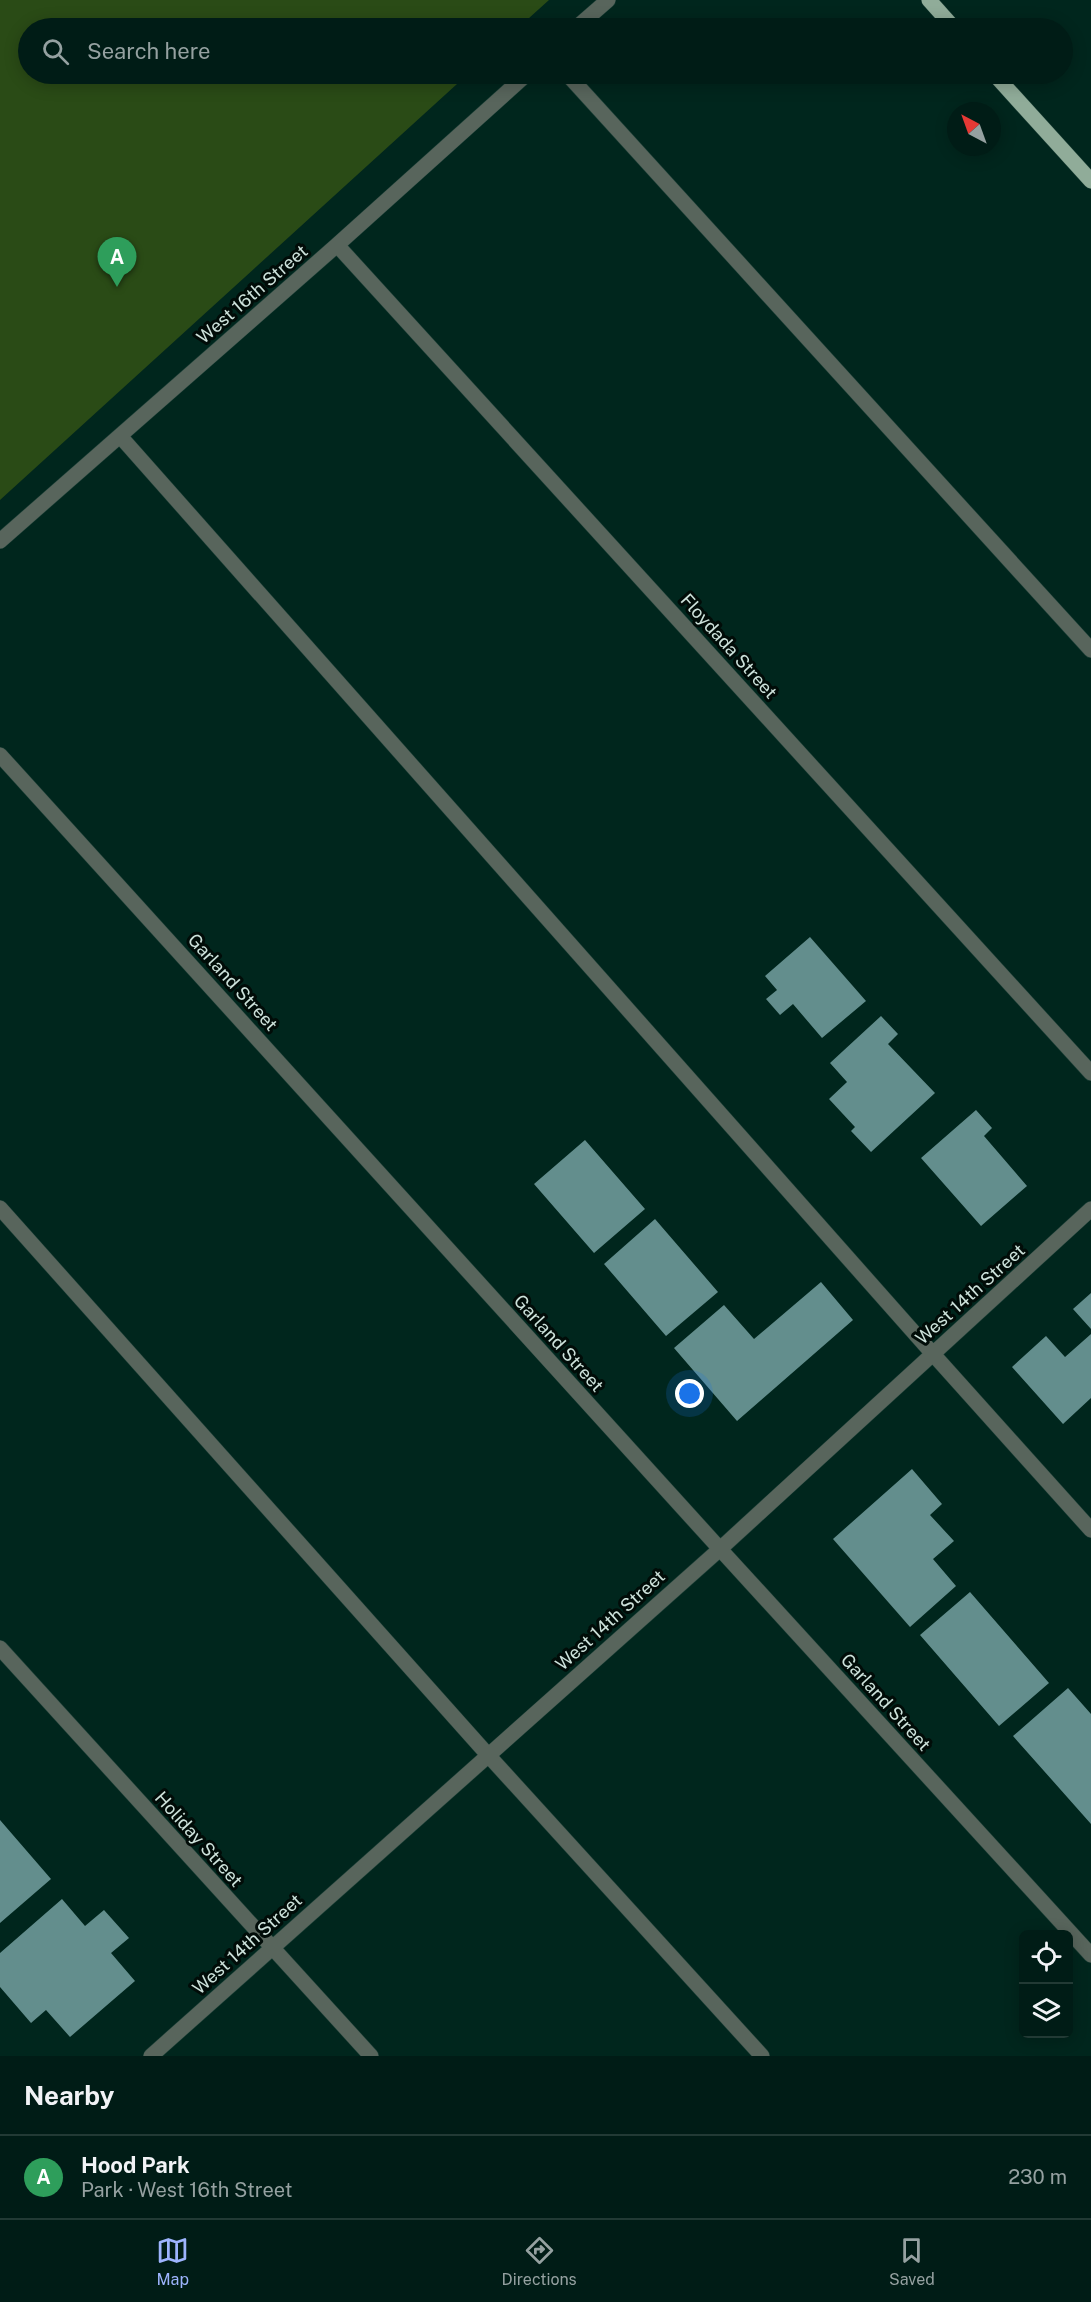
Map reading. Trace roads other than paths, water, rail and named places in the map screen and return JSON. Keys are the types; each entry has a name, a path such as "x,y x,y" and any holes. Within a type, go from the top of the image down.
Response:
{"main road":[{"path":"928,0 945,18"},
{"path":"1003,84 1091,181"}],"street":[{"path":"587,18 608,0"},
{"name":"West 16th Street","path":"0,541 337,245 516,84"},
{"path":"576,84 1091,650"},
{"name":"Floydada Street","path":"337,245 1091,1072"},
{"path":"120,436 1091,1530"},
{"name":"Garland Street","path":"0,755 1091,1955"},
{"path":"0,1208 488,1755 762,2056"},
{"name":"West 14th Street","path":"151,2056 720,1549 1091,1209"},
{"name":"Holiday Street","path":"0,1648 371,2056"}],"place":[{"name":"Hood Park","path":"117,287"}]}
